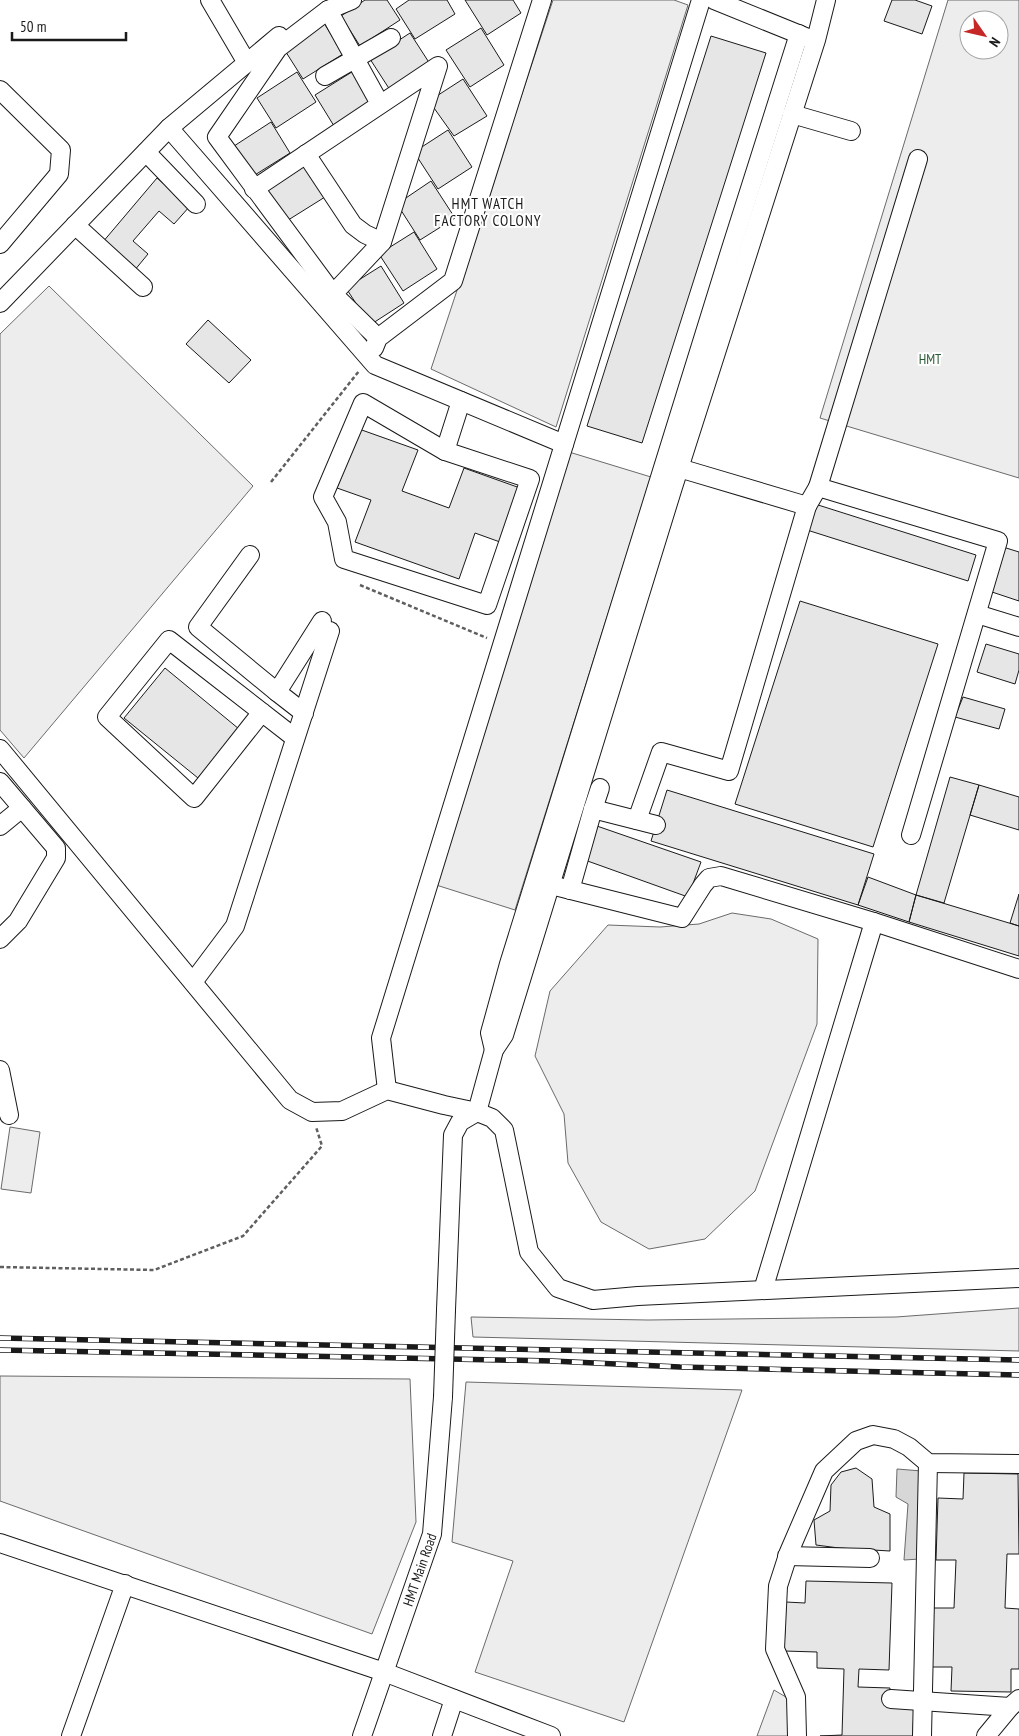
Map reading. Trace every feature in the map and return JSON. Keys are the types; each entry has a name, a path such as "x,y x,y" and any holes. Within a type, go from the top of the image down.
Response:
{"street":[{"path":"210,0 247,63"},
{"path":"352,0 326,5 278,48 217,137 333,294 378,338"},
{"path":"369,358 378,338 453,281 542,0"},
{"path":"387,1090 381,1038 701,0"},
{"path":"714,0 816,40"},
{"path":"477,1112 494,1050 504,1035 680,468 816,40 826,0"},
{"path":"0,303 169,128 320,2 326,5 380,104"},
{"path":"494,1050 490,1033 509,964 799,34"},
{"path":"326,76 390,38"},
{"path":"254,189 438,66 382,242 333,294"},
{"path":"0,90 61,150 59,174 0,244"},
{"path":"792,114 851,131"},
{"path":"169,128 375,365 564,444"},
{"path":"146,152 196,204"},
{"path":"306,154 353,225 365,234 382,242"},
{"path":"637,820 661,752 730,771 807,506 818,487 918,159"},
{"path":"75,225 144,288"},
{"path":"729,255 746,261"},
{"path":"446,451 461,401"},
{"path":"363,403 446,451 530,479 487,605 344,559 337,522 323,497 363,403"},
{"path":"680,468 807,506"},
{"path":"818,487 998,541 911,835"},
{"path":"250,555 198,626 304,713"},
{"path":"977,614 1019,626"},
{"path":"193,982 235,926 304,713 326,626 277,692"},
{"path":"262,712 194,798 106,717 169,640 262,712 295,738"},
{"path":"0,749 290,1100 312,1112 342,1111 387,1090 477,1112 492,1118 504,1130 529,1252 558,1288 593,1300 1019,1278"},
{"path":"0,782 56,848 57,853 56,858 18,921 0,938"},
{"path":"570,890 600,788"},
{"path":"0,826 22,808"},
{"path":"593,808 656,825"},
{"path":"550,885 682,918 709,878 721,876 874,922 1019,969"},
{"path":"763,1290 874,922"},
{"path":"0,1070 9,1115"},
{"name":"HMT Main Road","path":"362,1736 432,1534 443,1397 453,1135 460,1122 477,1112"},
{"path":"797,1736 796,1697 775,1649 778,1586 787,1556 824,1471 856,1440 873,1436 894,1439 909,1447 928,1463 1019,1464"},
{"path":"922,1736 928,1463"},
{"path":"0,1543 384,1672 551,1736"},
{"path":"787,1556 870,1558"},
{"path":"71,1736 124,1584"},
{"path":"442,1736 454,1699"},
{"path":"891,1699 923,1702 1014,1703"},
{"path":"986,1736 1014,1703"}],"path":[{"path":"272,482 369,358"},
{"path":"360,585 502,645"},
{"path":"0,1267 154,1270 243,1236 322,1146 312,1112"}],"shaded area":[{"path":"553,0 674,0 688,5 556,427 431,369"},
{"name":"HMT","path":"948,0 1019,0 1019,478 820,418"},
{"path":"49,286 253,486 24,758 0,730 0,334"},
{"path":"569,452 651,477 515,910 433,884"},
{"path":"732,913 771,919 818,939 817,1024 755,1191 705,1239 649,1249 601,1222 568,1163 564,1114 535,1056 550,991 608,925 660,927 699,924"},
{"path":"10,1127 40,1132 31,1193 1,1189"},
{"path":"1019,1308 1019,1351 473,1337 471,1317 648,1320 896,1317"},
{"path":"0,1376 410,1379 416,1522 372,1634 0,1501"},
{"path":"466,1382 742,1390 624,1722 475,1672 513,1561 452,1542"},
{"path":"897,1469 922,1471 920,1559 904,1560 908,1504 896,1497"},
{"path":"774,1690 791,1700 789,1736 757,1736"}],"building":[{"path":"365,0 387,0 400,20 360,46 341,16"},
{"path":"409,0 447,0 455,14 415,39 396,9"},
{"path":"465,0 513,0 521,13 487,35"},
{"path":"892,0 915,0 932,6 922,34 884,21"},
{"path":"324,23 343,54 303,79 284,49"},
{"path":"481,28 504,65 470,87 446,50"},
{"path":"410,33 430,64 390,90 370,59"},
{"path":"711,36 766,53 642,443 587,426"},
{"path":"355,70 374,100 334,126 315,95"},
{"path":"297,72 316,102 276,128 257,98"},
{"path":"463,79 487,116 454,136 429,101"},
{"path":"271,122 290,153 250,178 231,148"},
{"path":"448,130 472,167 438,189 414,152"},
{"path":"305,166 325,197 285,222 265,192"},
{"path":"157,178 190,206 174,224 159,211 133,241 148,254 134,271 102,243"},
{"path":"431,181 455,218 420,240 397,204"},
{"path":"414,232 437,269 403,291 379,254"},
{"path":"381,266 404,303 370,325 346,288"},
{"path":"208,320 251,360 229,383 186,344"},
{"path":"359,429 418,450 402,491 449,508 464,468 520,488 500,542 475,533 459,579 355,542 371,500 337,488"},
{"path":"815,504 976,555 968,581 807,530"},
{"path":"1003,547 1019,552 1019,601 989,591"},
{"path":"800,601 938,644 873,847 735,804"},
{"path":"986,644 1019,654 1019,670 1015,684 977,672"},
{"path":"165,668 239,729 198,778 124,718"},
{"path":"963,697 1005,709 999,729 955,717"},
{"path":"950,777 979,785 944,903 916,895"},
{"path":"979,785 1019,797 1019,830 970,815"},
{"path":"667,790 874,854 858,905 651,841"},
{"path":"594,825 701,862 688,897 582,859"},
{"path":"868,877 916,895 909,922 858,905"},
{"path":"1019,894 1019,926 1010,923"},
{"path":"916,895 1019,926 1019,956 909,922"},
{"path":"856,1468 872,1479 874,1507 890,1514 890,1551 816,1545 814,1520 830,1511 831,1485 841,1472"},
{"path":"964,1473 1018,1474 1019,1554 1007,1554 1005,1608 1019,1609 1019,1669 1011,1669 1011,1692 951,1691 952,1667 931,1667 933,1608 954,1608 956,1560 936,1560 938,1498 963,1499"},
{"path":"806,1581 892,1583 889,1670 859,1669 858,1687 890,1688 889,1703 914,1705 913,1736 820,1736 842,1735 844,1669 817,1668 817,1652 784,1651 786,1602 805,1603"}],"railway":[{"path":"0,1338 1019,1360"},
{"path":"0,1350 552,1361 680,1367 1019,1375"}],"district":[{"name":"HMT WATCH FACTORY COLONY","path":"488,212"}]}
